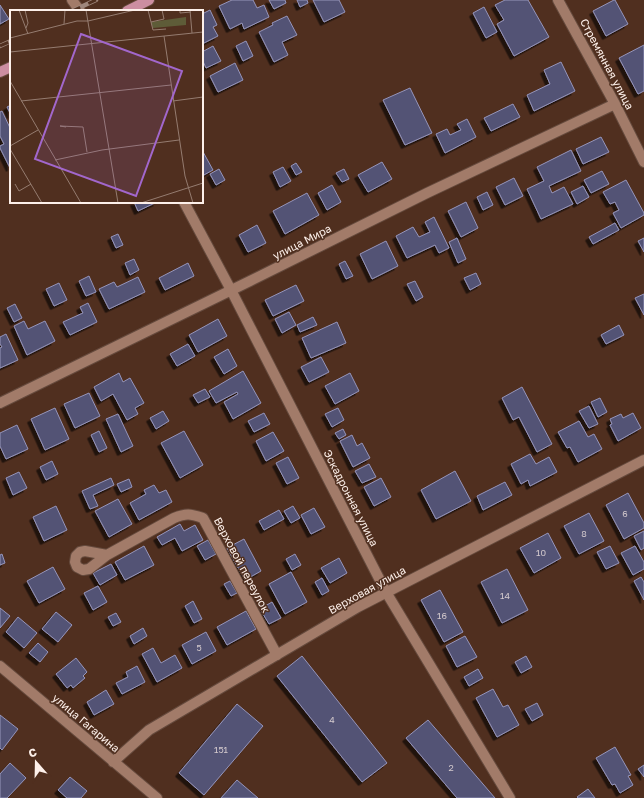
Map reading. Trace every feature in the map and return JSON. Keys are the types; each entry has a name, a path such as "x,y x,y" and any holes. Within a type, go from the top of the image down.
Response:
{"main road":[{"path":"129,10 149,0"},
{"path":"0,72 10,67"}],"street":[{"path":"72,0 79,10"},
{"name":"Стремянная улица","path":"558,0 615,104 644,162"},
{"name":"улица Мира","path":"0,403 427,193 615,104"},
{"name":"Эскадронная улица","path":"185,203 231,290 386,592 510,798"},
{"name":"Верховая улица","path":"113,762 150,730 358,607 644,460"},
{"name":"Верховой переулок","path":"107,555 183,514 203,518 277,655"},
{"name":"улица Гагарина","path":"0,666 157,798"}],"building":[{"path":"232,0 253,0 257,8 264,5 269,17 244,29 242,23 230,29 219,6"},
{"path":"269,0 285,0 286,3 274,9"},
{"path":"297,0 307,0 308,3 300,7"},
{"path":"313,0 339,0 345,12 324,22"},
{"path":"505,0 528,0 549,37 514,56 497,24 504,20 495,5"},
{"path":"614,0 628,24 606,36 593,11"},
{"path":"0,5 9,19 0,24"},
{"path":"484,7 497,32 486,38 473,13"},
{"path":"210,10 217,25 213,27 218,36 203,44 203,14"},
{"path":"287,16 297,35 282,42 288,55 274,62 259,32 273,25 272,23"},
{"path":"246,41 253,56 243,61 236,46"},
{"path":"644,45 644,91 638,94 619,58"},
{"path":"213,46 221,61 206,68 203,61 203,51"},
{"path":"561,62 575,91 534,111 527,95 550,84 544,70"},
{"path":"235,63 243,80 218,92 210,76"},
{"path":"410,88 432,133 405,145 383,100"},
{"path":"513,104 520,117 491,131 484,118"},
{"path":"10,106 10,113 7,107"},
{"path":"2,111 10,128 10,168 0,148 0,146 4,144 0,136 0,112"},
{"path":"467,119 476,137 445,153 436,134 447,129 450,135 461,130 457,124"},
{"path":"601,137 609,152 583,164 576,149"},
{"path":"571,150 581,171 549,186 552,193 564,187 573,204 541,219 527,189 544,181 537,167"},
{"path":"203,152 213,170 203,175"},
{"path":"382,162 392,179 368,192 358,175"},
{"path":"296,163 302,172 296,175 291,166"},
{"path":"283,167 291,181 280,187 273,172"},
{"path":"219,169 225,180 216,185 210,174"},
{"path":"344,169 349,179 342,182 336,173"},
{"path":"602,171 609,184 591,193 584,180"},
{"path":"514,178 523,196 505,205 496,187"},
{"path":"626,180 644,215 621,228 613,213 619,210 615,202 610,204 603,192"},
{"path":"332,185 341,202 327,210 318,193"},
{"path":"583,186 589,197 577,204 571,192"},
{"path":"487,192 493,205 483,210 477,197"},
{"path":"307,193 319,215 285,234 273,211"},
{"path":"466,202 478,228 461,237 448,211"},
{"path":"134,203 155,203 138,211"},
{"path":"434,217 449,248 439,253 435,245 407,258 396,236 413,227 419,237 430,232 425,222"},
{"path":"615,223 619,230 593,244 589,237"},
{"path":"257,225 266,243 248,252 239,235"},
{"path":"118,234 123,245 116,248 111,237"},
{"path":"457,238 466,259 458,263 449,242"},
{"path":"644,238 644,252 638,241"},
{"path":"386,241 398,266 372,279 360,254"},
{"path":"134,259 139,270 130,275 125,263"},
{"path":"345,261 353,276 346,279 339,264"},
{"path":"188,263 194,276 165,290 159,278"},
{"path":"476,273 481,284 470,290 464,278"},
{"path":"89,276 96,292 86,296 79,281"},
{"path":"138,277 145,292 109,309 99,289 114,282 117,287"},
{"path":"415,281 423,297 416,301 407,284"},
{"path":"59,283 67,300 54,306 46,289"},
{"path":"296,285 304,301 273,316 265,300"},
{"path":"644,294 644,315 635,298"},
{"path":"88,303 97,322 70,335 63,322 83,313 80,307"},
{"path":"15,304 22,318 14,322 7,308"},
{"path":"289,312 296,325 282,333 275,319"},
{"path":"313,317 317,325 300,332 297,325"},
{"path":"218,319 227,336 198,352 189,335"},
{"path":"24,321 28,329 45,321 55,341 27,355 14,326"},
{"path":"337,322 346,343 311,358 302,338"},
{"path":"619,325 624,335 606,344 601,335"},
{"path":"6,334 18,360 0,368 0,348 2,347 0,344 0,337"},
{"path":"188,344 195,356 177,366 170,354"},
{"path":"228,349 237,366 224,374 214,357"},
{"path":"321,357 329,372 309,382 301,367"},
{"path":"243,371 261,403 233,419 224,402 238,394 237,392 216,403 209,391"},
{"path":"119,373 123,382 130,378 144,403 135,408 138,414 127,420 113,394 101,401 94,387"},
{"path":"350,373 359,391 335,404 325,386"},
{"path":"522,387 552,444 537,452 519,417 513,420 502,398"},
{"path":"205,389 210,397 198,403 193,395"},
{"path":"89,393 100,416 75,428 64,404"},
{"path":"600,398 607,412 598,417 591,402"},
{"path":"589,406 598,424 589,428 579,411"},
{"path":"55,408 69,439 45,450 31,419"},
{"path":"338,408 344,420 332,427 325,414"},
{"path":"163,411 169,421 156,429 150,418"},
{"path":"264,413 270,424 254,432 248,421"},
{"path":"633,413 641,428 618,441 610,425 612,424 610,419 621,414 623,418"},
{"path":"118,414 133,446 121,452 106,419"},
{"path":"579,421 588,437 594,434 602,449 578,462 570,447 567,448 558,432"},
{"path":"17,425 28,449 6,459 0,446 0,433"},
{"path":"343,429 346,435 339,439 335,433"},
{"path":"99,431 107,448 99,452 91,435"},
{"path":"184,431 203,465 180,478 161,443"},
{"path":"273,432 284,451 266,461 256,441"},
{"path":"352,435 357,446 362,443 370,458 353,467 340,441"},
{"path":"530,454 536,464 549,457 557,472 530,486 528,480 521,484 511,464"},
{"path":"288,457 299,478 287,484 276,463"},
{"path":"52,461 58,474 46,480 40,467"},
{"path":"369,464 376,477 362,483 355,471"},
{"path":"455,471 471,501 436,519 421,490"},
{"path":"19,472 27,488 13,495 6,478"},
{"path":"111,478 114,485 93,495 98,506 90,509 82,491"},
{"path":"381,478 391,497 374,506 364,487"},
{"path":"129,479 132,487 121,492 117,484"},
{"path":"505,482 512,495 483,510 477,496"},
{"path":"154,485 159,493 166,490 172,502 139,520 130,503 146,494 144,490"},
{"path":"628,493 644,523 644,528 624,539 606,505"},
{"path":"118,499 132,524 109,537 95,511"},
{"path":"56,506 67,530 44,541 33,517"},
{"path":"293,506 300,518 291,523 284,511"},
{"path":"314,508 325,527 311,534 301,515"},
{"path":"279,510 284,519 264,530 259,521"},
{"path":"589,513 604,541 579,554 564,526"},
{"path":"180,524 184,531 195,525 203,540 182,551 175,538 162,545 157,537"},
{"path":"644,531 644,548 641,550 634,536"},
{"path":"548,533 561,558 534,573 520,548"},
{"path":"244,539 261,571 245,580 227,548"},
{"path":"208,540 216,554 205,560 197,546"},
{"path":"144,546 154,565 125,580 115,562"},
{"path":"610,546 619,563 606,569 597,552"},
{"path":"635,546 644,562 644,569 633,575 621,553"},
{"path":"2,554 5,563 0,565 0,555"},
{"path":"295,554 301,565 292,570 286,559"},
{"path":"339,558 347,573 330,583 321,568"},
{"path":"111,564 117,575 100,585 93,573"},
{"path":"53,567 65,589 39,603 27,581"},
{"path":"507,569 528,610 502,623 481,582"},
{"path":"291,572 307,602 285,614 269,584"},
{"path":"641,577 644,582 644,600 634,581"},
{"path":"322,578 329,591 322,595 315,582"},
{"path":"230,581 237,593 231,596 224,584"},
{"path":"98,586 107,602 93,610 84,593"},
{"path":"440,590 463,632 444,642 421,600"},
{"path":"193,601 202,619 194,623 185,606"},
{"path":"272,602 281,618 269,624 260,609"},
{"path":"0,608 10,616 0,628"},
{"path":"246,611 256,629 227,645 217,627"},
{"path":"56,612 72,625 58,642 42,629"},
{"path":"116,613 121,622 113,626 108,617"},
{"path":"18,617 37,633 24,648 6,632"},
{"path":"143,628 147,636 134,644 130,636"},
{"path":"206,632 216,651 192,664 182,645"},
{"path":"465,636 477,657 457,667 446,646"},
{"path":"38,643 48,652 40,662 29,653"},
{"path":"153,648 161,663 175,655 182,668 157,682 142,654"},
{"path":"302,656 387,763 362,782 277,676"},
{"path":"526,656 532,667 521,673 515,662"},
{"path":"76,658 87,672 83,676 85,678 73,688 71,685 67,688 56,674"},
{"path":"137,666 145,682 122,694 116,683 128,677 126,672"},
{"path":"478,669 483,678 469,686 464,677"},
{"path":"493,689 503,707 508,705 519,725 497,737 476,698"},
{"path":"106,690 114,704 94,715 87,702"},
{"path":"537,703 543,715 532,721 525,709"},
{"path":"237,704 263,726 204,795 179,773"},
{"path":"0,715 18,729 2,750 0,748"},
{"path":"428,720 495,798 457,798 406,738"},
{"path":"615,747 631,775 628,776 633,785 620,793 615,784 612,785 596,758"},
{"path":"10,763 26,778 7,798 0,798 0,774"},
{"path":"644,765 644,777 638,769"},
{"path":"70,777 87,791 81,798 67,798 58,790"},
{"path":"237,780 258,798 221,798"},
{"path":"588,789 595,798 577,797"}],"railway":[{"path":"74,10 96,0"},
{"path":"0,46 10,41"}]}
